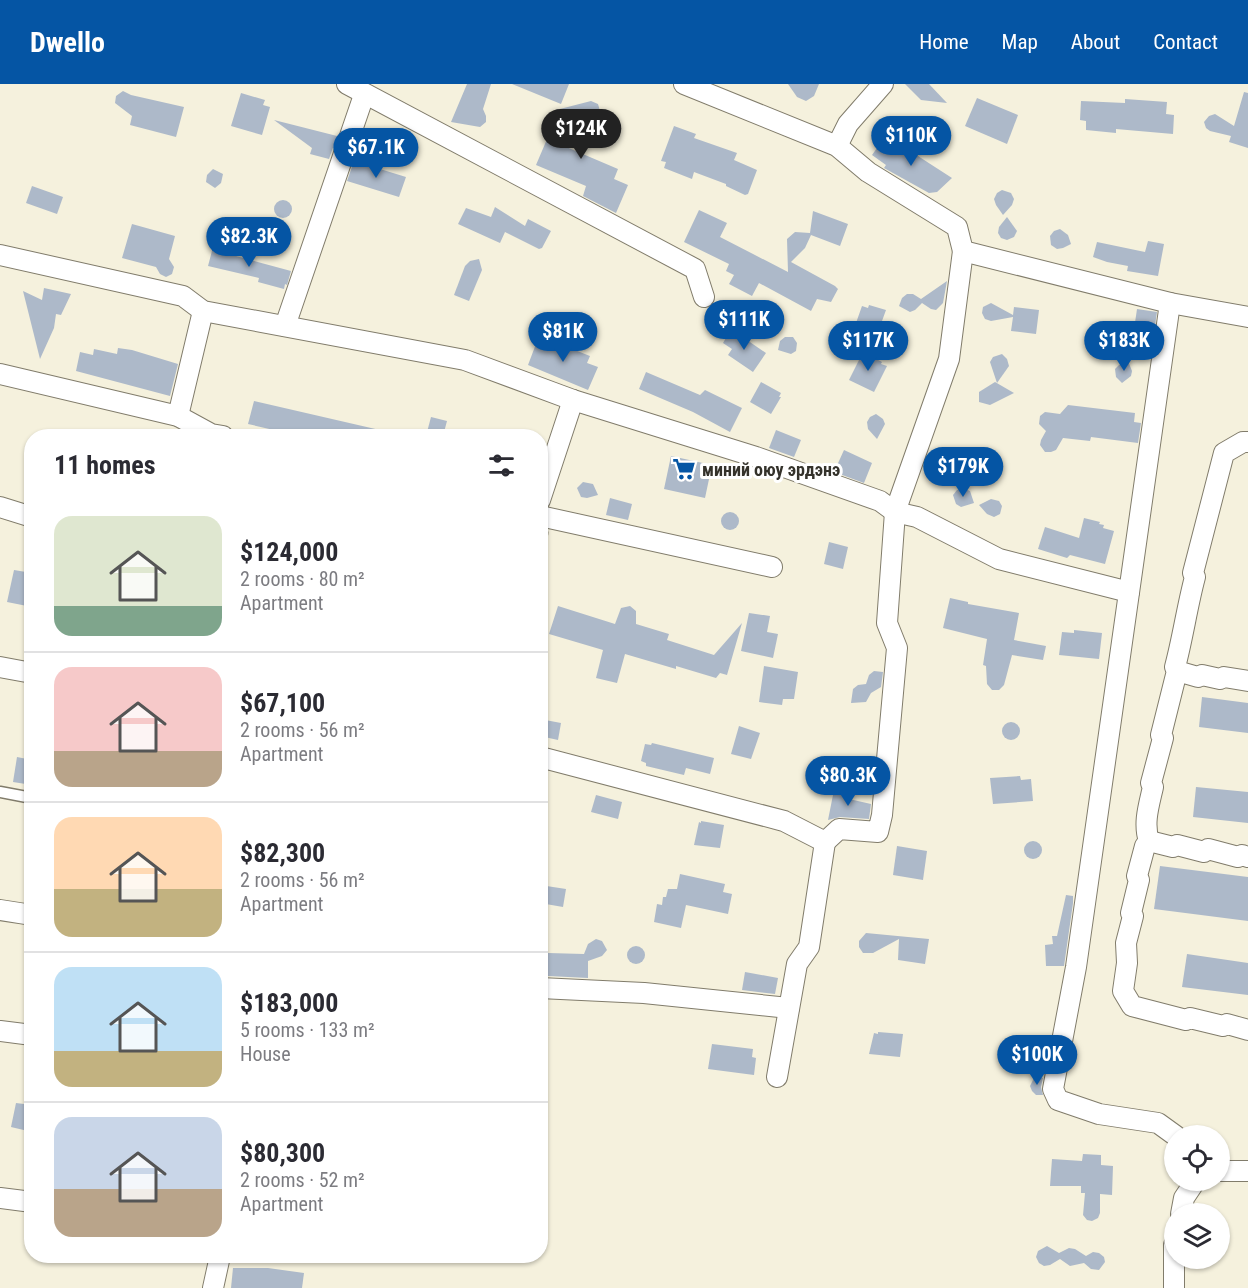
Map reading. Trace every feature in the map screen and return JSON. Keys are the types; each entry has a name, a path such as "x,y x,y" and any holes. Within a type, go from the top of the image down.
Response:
{"street":[{"path":"347,84 695,269 704,297"},
{"path":"684,84 837,146 868,172 957,228 963,252 949,360 895,512 887,623 897,648 882,816 878,832 839,829 825,842 809,947 797,964 777,1077"},
{"path":"837,146 848,124 883,84"},
{"path":"285,326 364,94"},
{"path":"963,252 1170,303 1248,317"},
{"path":"0,255 183,296 203,311 465,360 573,400 756,457 880,501 895,512 917,517 999,559 1129,592"},
{"path":"1164,1127 1158,1123 1099,1114 1058,1100 1053,1089 1076,968 1170,303"},
{"path":"178,416 203,311"},
{"path":"0,374 178,416 191,429"},
{"path":"548,476 573,400"},
{"path":"1149,841 1146,830 1147,811 1153,787 1151,783 1177,671 1175,668 1195,576 1193,573 1224,453 1243,442 1248,442"},
{"path":"0,507 24,514"},
{"path":"548,518 772,567"},
{"path":"0,668 24,672"},
{"path":"1177,671 1198,677 1202,675 1248,681"},
{"path":"548,759 784,821 825,842"},
{"path":"1149,841 1173,847 1177,845 1204,852 1208,849 1238,857 1242,855 1248,857"},
{"path":"1149,841 1145,846 1137,876 1139,880 1126,944 1127,963 1123,991 1132,1006 1186,1020 1190,1018 1248,1030"},
{"path":"0,910 24,914"},
{"path":"548,988 644,993 789,1008"},
{"path":"0,1031 24,1034"},
{"path":"1230,1171 1248,1172"},
{"path":"0,1198 24,1201"},
{"path":"213,1288 218,1263"},
{"path":"1174,1269 1174,1288"}],"lane":[{"path":"0,792 24,796"}],"building":[{"path":"467,84 491,84 483,109 486,122 480,127 451,122"},
{"path":"512,84 569,84 561,104"},
{"path":"788,84 819,84 814,96 806,101 797,97"},
{"path":"905,84 929,84 947,103 921,100"},
{"path":"123,91 131,95 184,107 176,137 130,125 132,116 115,103 116,96"},
{"path":"1244,92 1248,93 1248,148 1229,142 1231,136 1210,131 1204,122 1209,116 1215,114 1234,126"},
{"path":"241,93 265,100 263,105 270,107 262,135 231,126"},
{"path":"977,98 1018,115 1007,144 965,126"},
{"path":"1125,99 1167,102 1166,114 1174,115 1173,134 1116,129 1116,133 1086,130 1086,121 1080,120 1081,101 1125,103"},
{"path":"591,101 598,104 600,111 593,118 577,115 564,146 618,169 614,179 628,185 616,213 583,196 586,186 536,165 559,111 556,110"},
{"path":"274,120 337,136 329,159 310,154 312,148"},
{"path":"674,126 696,134 694,138 737,153 734,160 757,170 748,194 745,195 726,184 694,172 692,179 664,168 666,162 661,161"},
{"path":"894,139 952,178 937,192 929,193 884,168 886,165 872,155 882,141 888,145"},
{"path":"354,161 406,177 399,197 347,181"},
{"path":"213,169 223,174 221,183 215,188 206,182 207,175"},
{"path":"32,186 63,197 57,214 26,203"},
{"path":"1002,190 1011,193 1014,199 1003,215 994,199"},
{"path":"283,200 289,203 292,209 289,215 283,218 277,215 274,209 277,203"},
{"path":"495,207 525,226 528,219 551,231 542,248 539,249 505,232 500,243 458,224 466,208 491,217"},
{"path":"699,210 727,223 720,237 788,272 787,239 795,232 810,233 813,211 848,224 840,246 811,235 805,248 791,262 838,289 831,302 817,299 811,311 759,283 752,296 729,284 734,275 726,271 729,264 684,242"},
{"path":"1007,217 1017,231 1014,237 1007,240 1001,238 998,233 999,227"},
{"path":"132,224 175,236 169,259 174,267 172,274 166,277 160,274 156,267 122,258"},
{"path":"1060,229 1068,235 1071,244 1057,249 1051,245 1050,236 1054,231"},
{"path":"1148,241 1164,244 1158,276 1127,271 1128,266 1093,257 1097,242 1145,252"},
{"path":"213,247 237,252 236,256 291,271 287,285 285,284 284,289 258,282 259,278 208,266"},
{"path":"479,259 482,270 469,301 454,295 465,266 470,261"},
{"path":"947,281 943,303 936,310 922,303 910,312 899,306 902,298 907,294 913,294 921,299"},
{"path":"44,288 71,294 61,315 56,314 54,328 40,359 23,291 42,300"},
{"path":"991,303 1013,315 1014,307 1039,310 1036,334 1011,331 1013,317 991,321 985,319 982,313 983,307"},
{"path":"869,305 886,310 878,332 856,323 862,306 868,308"},
{"path":"1137,309 1157,312 1152,346 1132,343"},
{"path":"731,329 766,353 753,372 728,355 732,349 723,343"},
{"path":"539,336 590,356 587,363 598,367 588,390 528,365"},
{"path":"785,337 793,337 797,343 796,351 791,354 778,350 780,341"},
{"path":"118,348 178,364 170,396 76,371 80,352 93,355 94,349 117,354"},
{"path":"863,352 887,366 874,392 849,380"},
{"path":"1002,354 1009,366 997,383 990,362 993,357"},
{"path":"1128,361 1132,371 1131,376 1122,383 1116,377 1115,369"},
{"path":"646,372 700,395 705,390 742,408 730,432 693,412 639,389"},
{"path":"761,382 781,393 771,414 750,402"},
{"path":"995,382 1014,393 990,405 979,402 979,392"},
{"path":"254,401 375,429 270,429 248,424"},
{"path":"1068,405 1135,413 1134,422 1141,423 1138,443 1091,437 1090,441 1063,438 1056,450 1045,452 1040,445 1046,431 1039,424 1040,416 1045,412 1060,414"},
{"path":"876,414 883,419 885,424 877,439 868,429 867,422"},
{"path":"431,417 447,421 445,429 428,429"},
{"path":"776,430 801,440 794,457 769,448"},
{"path":"844,450 872,463 864,483 834,472"},
{"path":"671,456 712,465 705,498 664,489"},
{"path":"583,482 593,484 598,495 581,497 577,488"},
{"path":"963,488 970,491 974,503 961,507 956,504 953,495 957,490"},
{"path":"610,498 632,504 628,520 606,515"},
{"path":"991,499 999,501 1002,506 1000,514 994,517 987,514 979,505"},
{"path":"730,512 736,515 739,521 736,527 730,530 724,527 721,521 724,515"},
{"path":"1084,518 1100,522 1099,524 1104,525 1103,528 1114,531 1105,564 1070,555 1067,558 1038,549 1045,527 1079,538"},
{"path":"829,542 848,547 843,569 824,564"},
{"path":"14,570 24,572 24,605 7,602"},
{"path":"950,598 968,602 968,604 1019,613 1014,640 1046,646 1043,660 1012,655 1004,685 999,690 992,690 987,684 986,666 983,665 987,639 943,628"},
{"path":"558,606 615,624 621,608 630,606 636,611 636,624 669,634 667,640 714,655 742,623 727,675 720,673 716,678 625,654 617,683 596,678 603,650 549,634"},
{"path":"749,613 770,616 767,632 778,634 773,658 741,651"},
{"path":"1074,630 1102,633 1099,659 1059,655 1062,632 1074,633"},
{"path":"764,666 798,672 794,699 783,699 782,705 759,702"},
{"path":"874,671 883,672 881,687 871,693 866,702 851,703 853,689 858,685 866,684 869,675"},
{"path":"1202,697 1248,703 1248,733 1199,727"},
{"path":"548,721 561,723 558,740 548,738"},
{"path":"1007,722 1015,722 1020,727 1018,738 1007,740 1002,735 1002,727"},
{"path":"739,726 760,733 751,759 731,754"},
{"path":"652,743 714,758 710,774 686,768 684,775 646,766 646,763 641,761 645,744 651,745"},
{"path":"17,757 24,758 24,784 13,782"},
{"path":"1020,776 1021,780 1031,779 1033,801 993,804 990,778"},
{"path":"1196,787 1248,792 1248,823 1193,817"},
{"path":"834,790 850,793 849,799 871,804 869,819 840,817 828,820"},
{"path":"596,795 622,802 618,819 591,812"},
{"path":"701,821 724,825 720,848 694,845"},
{"path":"1033,841 1039,844 1042,850 1039,856 1033,859 1027,856 1024,850 1027,844"},
{"path":"897,846 927,851 923,880 893,875"},
{"path":"1160,866 1248,877 1248,921 1154,909"},
{"path":"680,874 725,884 723,892 732,894 728,914 686,905 681,928 654,922 657,904 662,905 663,897 666,897 668,889 677,889"},
{"path":"548,886 566,889 563,907 548,904"},
{"path":"1066,895 1073,896 1073,903 1064,966 1046,966 1045,945 1053,944 1052,936 1057,936"},
{"path":"866,933 929,939 925,964 898,960 899,939 873,953 863,953 859,947 859,941"},
{"path":"596,939 602,941 607,950 602,956 588,961 588,978 548,976 548,953 584,954 588,944"},
{"path":"636,946 642,949 645,955 642,961 636,964 630,961 627,955 630,949"},
{"path":"1187,954 1248,963 1248,995 1182,987"},
{"path":"745,972 778,978 775,994 742,990"},
{"path":"878,1032 903,1034 900,1057 869,1054 874,1033 878,1034"},
{"path":"712,1044 753,1049 752,1057 756,1058 754,1075 708,1069"},
{"path":"1034,1078 1043,1078 1041,1087 1043,1095 1036,1095 1030,1086"},
{"path":"16,1103 24,1104 24,1130 11,1127"},
{"path":"1083,1154 1101,1155 1101,1165 1113,1166 1112,1195 1100,1194 1100,1213 1098,1218 1092,1221 1087,1220 1083,1215 1085,1193 1081,1193 1081,1186 1050,1186 1052,1159 1082,1161"},
{"path":"1047,1246 1059,1253 1069,1248 1086,1256 1093,1252 1099,1253 1104,1257 1105,1262 1099,1270 1091,1269 1084,1263 1070,1266 1060,1259 1044,1266 1036,1257 1038,1251"},
{"path":"233,1268 268,1268 304,1273 302,1288 231,1288"}],"place":[{"name":"миний оюу эрдэнэ","path":"684,469"}]}
